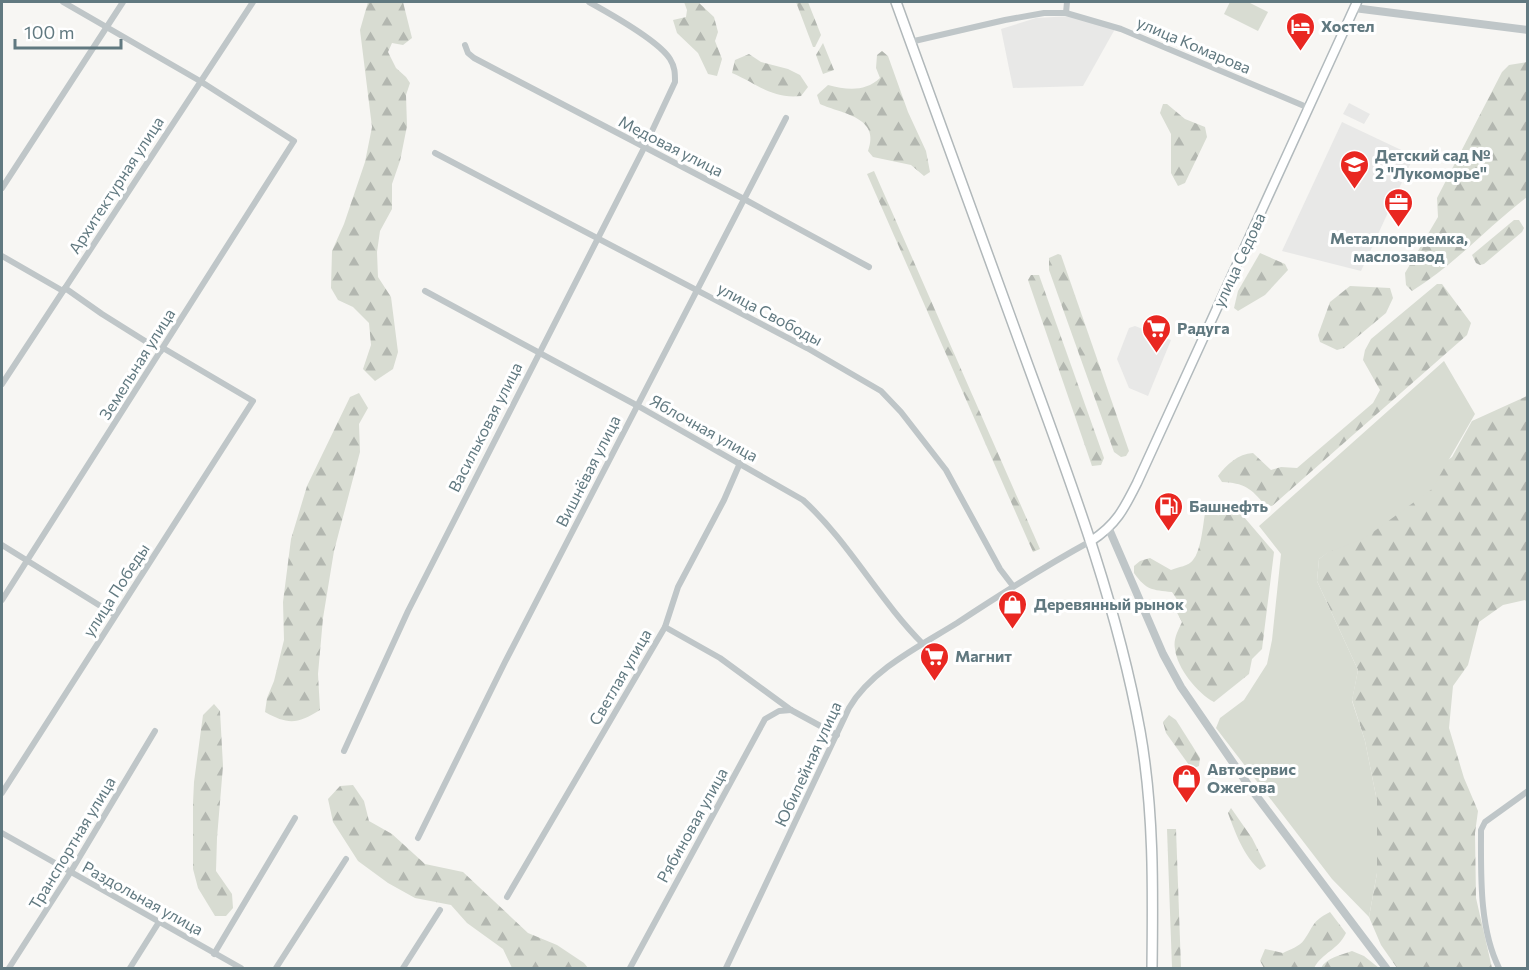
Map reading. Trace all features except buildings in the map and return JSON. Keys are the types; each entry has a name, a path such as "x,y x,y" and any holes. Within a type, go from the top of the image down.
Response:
{"main road":[{"path":"896,2 1091,541 1126,657 1149,793 1153,854 1152,969"},
{"name":"улица Седова","path":"1091,541 1109,529 1123,511 1137,483 1356,5"}],"street":[{"path":"63,2 200,81"},
{"path":"2,188 123,2"},
{"name":"Архитектурная улица","path":"2,384 253,2"},
{"name":"Васильковая улица","path":"344,751 408,611 644,148 675,82 676,70 663,51 617,17 589,2"},
{"path":"1066,2 1066,14"},
{"path":"1356,5 1527,30"},
{"name":"улица Комарова","path":"910,42 1005,20 1044,13 1066,14 1121,29 1309,108"},
{"name":"Медовая улица","path":"465,45 474,58 869,267"},
{"name":"Земельная улица","path":"2,600 294,141 200,81"},
{"name":"Вишнёвая улица","path":"418,838 505,662 786,118"},
{"name":"улица Свободы","path":"435,153 807,348 881,391 901,412 945,470 1000,569 1013,586"},
{"path":"2,256 64,289 162,350"},
{"name":"Яблочная улица","path":"425,291 638,406 803,500 823,518 889,606 923,644"},
{"name":"улица Победы","path":"2,793 253,401 162,350"},
{"name":"Светлая улица","path":"507,897 665,627 678,587 724,500 740,463"},
{"path":"1109,529 1163,654 1181,687 1249,786 1386,969"},
{"name":"Юбилейная улица","path":"726,969 849,708 867,684 923,644 1013,586 1091,541"},
{"path":"2,545 115,615"},
{"path":"665,627 720,658 791,710 837,735"},
{"name":"Рябиновая улица","path":"630,969 765,719 779,711 791,710"},
{"name":"Транспортная улица","path":"9,969 155,731"},
{"path":"1499,969 1493,956 1482,896 1480,830 1485,822 1527,791"},
{"path":"214,954 295,818"},
{"name":"Раздольная улица","path":"2,833 241,969"},
{"path":"276,969 346,859"},
{"path":"403,969 440,910"},
{"path":"130,969 159,922"}],"shaded area":[{"path":"1072,16 1115,29 1083,86 1013,88 1001,29 1036,18"},
{"path":"1349,103 1370,114 1364,124 1343,114"},
{"name":"Детский сад № 2 \"Лукоморье\"","path":"1342,122 1414,156 1361,271 1282,251"},
{"path":"1135,326 1171,340 1148,396 1129,388 1117,359 1129,328"}],"green space":[{"path":"368,2 403,2 412,38 403,45 392,43 388,52 396,68 410,83 406,95 407,126 400,161 392,184 392,209 380,231 377,252 378,277 391,297 398,352 393,369 375,381 363,369 371,345 369,323 353,307 338,300 331,288 332,251 344,224 365,162 372,127 360,30"},
{"path":"684,2 698,2 714,17 718,32 715,41 722,59 717,76 708,74 698,53 677,33 673,20 686,17 687,10"},
{"path":"796,2 808,2 821,35 815,47 813,47"},
{"path":"1230,2 1248,2 1268,12 1258,31 1224,14"},
{"path":"823,43 834,70 823,74 816,55"},
{"path":"882,51 888,56 908,112 926,151 930,172 924,176 911,165 873,157 868,151 871,140 864,124 848,114 820,104 817,95 828,85 856,89 868,86 880,78 876,68 877,55"},
{"path":"749,54 761,62 788,69 800,75 808,87 801,96 781,95 765,90 732,73 735,60"},
{"path":"1527,62 1527,197 1457,258 1412,291 1406,285 1405,273 1438,217 1437,198 1502,72 1509,65"},
{"path":"1163,104 1167,104 1185,119 1205,127 1207,137 1185,183 1178,186 1171,173 1171,134 1160,113"},
{"path":"874,171 1040,549 1033,552 867,174"},
{"path":"1514,220 1519,220 1524,228 1522,232 1484,264 1476,263 1472,255"},
{"path":"1260,253 1285,264 1288,270 1265,295 1238,311 1234,308 1238,291"},
{"path":"1061,255 1129,451 1126,456 1121,457 1114,452 1049,270 1049,258"},
{"path":"1031,275 1039,275 1104,458 1101,465 1092,466 1028,280"},
{"path":"1437,284 1442,284 1471,323 1467,335 1272,506 1265,505 1247,488 1222,482 1218,476 1225,467 1233,460 1253,453 1271,470 1281,467 1297,468 1373,403 1380,390 1363,360 1365,350 1371,339"},
{"path":"1350,286 1390,288 1393,298 1386,313 1344,348 1337,350 1320,342 1318,335 1330,302"},
{"path":"1444,361 1475,414 1432,489 1365,538 1329,552 1319,559 1317,581 1358,670 1352,701 1365,741 1377,801 1377,873 1369,917 1332,879 1216,728 1220,718 1244,700 1267,664 1272,640 1281,554 1259,526"},
{"path":"359,393 368,408 359,424 360,452 334,551 323,618 318,674 320,710 299,720 287,721 265,712 284,640 283,602 291,539 307,486 350,397"},
{"path":"1527,396 1527,603 1525,600 1503,605 1479,622 1468,665 1453,686 1449,728 1464,778 1478,811 1475,833 1476,898 1492,968 1397,968 1381,945 1369,917 1377,873 1377,801 1365,741 1352,700 1358,670 1317,581 1319,559 1452,457 1472,421"},
{"path":"1232,503 1274,552 1262,649 1252,659 1249,674 1214,702 1201,693 1189,679 1177,656 1176,635 1182,622 1175,609 1178,601 1172,592 1154,590 1142,583 1134,573 1134,566 1150,558 1171,570 1189,564 1198,551 1205,513 1217,505"},
{"path":"214,704 220,711 223,766 216,871 232,894 233,908 226,916 215,916 198,888 193,869 194,782 203,715"},
{"path":"1169,715 1176,720 1200,758 1199,766 1194,768 1189,765 1166,733 1163,722"},
{"path":"353,785 364,801 369,821 392,834 425,864 463,872 528,933 557,945 588,968 512,968 503,949 467,923 451,905 415,898 388,883 358,861 333,822 328,799 340,786"},
{"path":"1231,808 1252,838 1266,866 1260,870 1254,865 1241,844 1228,813"},
{"path":"1167,829 1176,829 1181,968 1172,968"},
{"path":"1330,912 1346,933 1343,939 1314,968 1264,968 1260,961 1265,949 1283,953 1297,946 1304,940 1316,921"},
{"path":"1352,951 1364,956 1379,968 1321,968 1330,959"}],"place":[{"name":"Хостел","path":"1300,52"},
{"name":"Детский сад № 2 \"Лукоморье\"","path":"1354,190"},
{"name":"Металлоприемка, маслозавод","path":"1399,228"},
{"name":"Радуга","path":"1156,354"},
{"name":"Башнефть","path":"1168,532"},
{"name":"Деревянный рынок","path":"1013,630"},
{"name":"Магнит","path":"934,682"},
{"name":"Автосервис Ожегова","path":"1186,804"}]}
